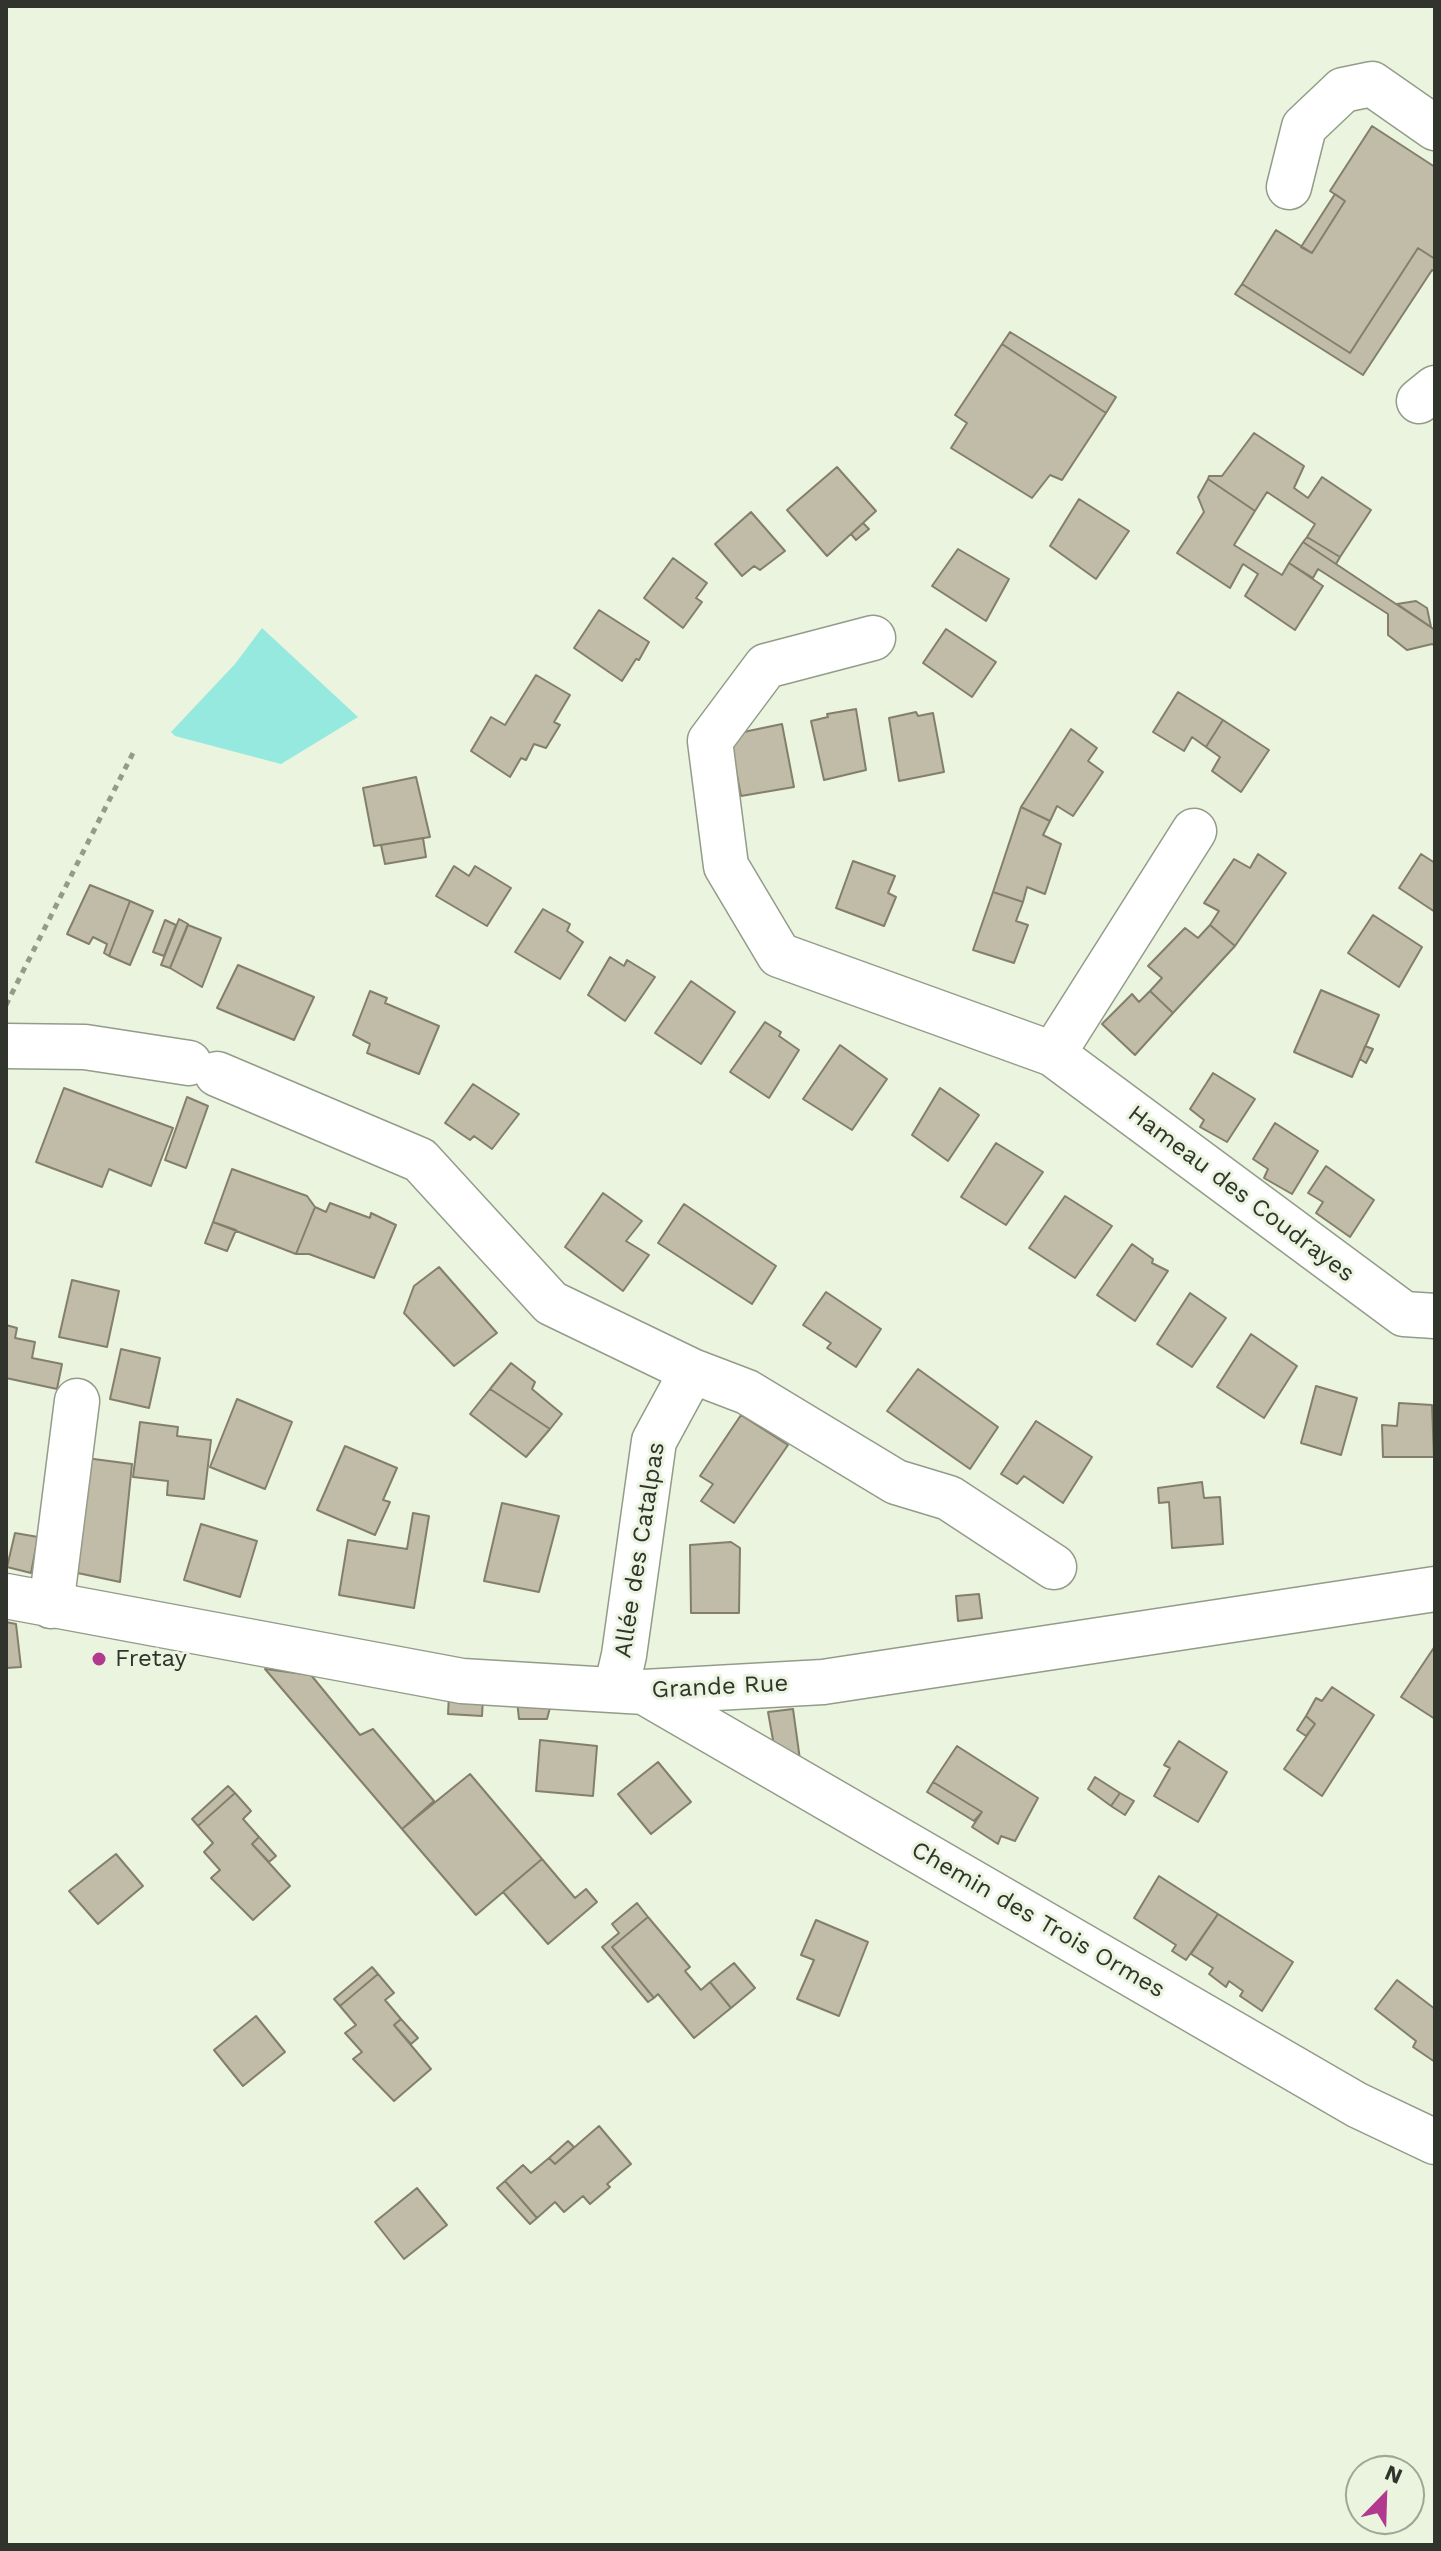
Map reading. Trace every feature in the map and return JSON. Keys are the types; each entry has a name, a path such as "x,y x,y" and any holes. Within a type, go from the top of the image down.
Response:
{"street":[{"path":"1289,187 1304,127 1343,90 1372,84 1435,128"},
{"name":"Hameau des Coudrayes","path":"873,638 766,666 710,741 726,866 779,955 1053,1054 1404,1314 1435,1316"},
{"path":"1053,1054 1194,831"},
{"path":"6,1046 85,1047 203,1068 420,1160 551,1303 692,1371 747,1392 896,1482 949,1498 1054,1567"},
{"name":"Allée des Catalpas","path":"630,1691 624,1655 654,1441 692,1371"},
{"path":"51,1606 77,1401"},
{"name":"Grande Rue","path":"6,1596 462,1681 630,1691 823,1682 1435,1589"},
{"name":"Chemin des Trois Ormes","path":"630,1691 1357,2105 1435,2142"}],"path":[{"path":"6,1006 135,749"}],"water":[{"path":"262,628 358,717 281,764 175,736 171,732 235,664"}],"building":[{"path":"1372,126 1435,167 1435,259 1418,248 1350,353 1242,284 1276,230 1312,253 1345,201 1330,191"},
{"path":"1335,194 1345,201 1312,253 1301,247"},
{"path":"1418,248 1435,259 1435,272 1432,270 1363,375 1235,294 1242,284 1350,353"},
{"path":"1010,332 1116,397 1106,413 1002,344"},
{"path":"1002,344 1106,413 1062,480 1050,475 1032,498 951,448 967,423 955,415"},
{"path":"1254,433 1304,466 1294,488 1308,498 1322,477 1371,510 1340,557 1307,537 1315,524 1267,492 1255,511 1208,479 1209,476 1222,476"},
{"path":"837,467 876,511 827,556 787,510"},
{"path":"1208,479 1255,511 1234,545 1282,575 1289,563 1323,586 1295,630 1245,596 1258,574 1243,564 1230,588 1177,553 1204,512 1198,497"},
{"path":"1079,499 1129,531 1096,579 1050,546"},
{"path":"751,512 785,551 760,570 754,566 742,576 715,544"},
{"path":"863,523 869,529 856,540 851,534"},
{"path":"1307,537 1340,557 1336,564 1303,542"},
{"path":"1303,542 1435,630 1435,646 1432,644 1407,650 1388,635 1388,614 1318,569 1313,578 1289,563"},
{"path":"958,549 1009,579 986,621 932,586"},
{"path":"673,558 707,583 696,598 702,602 683,628 644,598"},
{"path":"1416,601 1427,608 1431,627 1397,604"},
{"path":"599,610 649,642 622,681 574,648"},
{"path":"946,629 996,662 972,697 923,663"},
{"path":"536,675 570,695 554,722 560,725 546,748 534,744 526,760 521,758 510,777 471,751 491,717 505,725"},
{"path":"1178,692 1223,720 1206,747 1192,737 1184,751 1153,732"},
{"path":"856,709 866,770 824,780 811,721 828,717 827,714"},
{"path":"916,712 918,716 933,713 944,772 899,781 889,718"},
{"path":"1223,720 1269,750 1241,792 1212,771 1220,757 1206,747"},
{"path":"782,724 794,787 741,796 729,735"},
{"path":"1071,729 1097,748 1088,761 1103,772 1073,816 1057,806 1050,821 1021,807"},
{"path":"416,777 430,837 374,846 363,788"},
{"path":"1021,807 1050,821 1043,835 1061,844 1045,894 1027,887 1023,902 993,892"},
{"path":"423,838 426,857 385,864 381,845"},
{"path":"1258,854 1286,873 1235,946 1210,925 1219,911 1204,903 1234,859 1250,868"},
{"path":"1421,854 1435,863 1435,912 1399,888"},
{"path":"853,861 895,876 888,893 896,897 884,926 836,908"},
{"path":"454,866 469,876 475,866 511,888 487,926 436,896"},
{"path":"90,885 130,901 109,956 104,953 107,944 93,937 89,944 67,934"},
{"path":"993,892 1023,902 1016,921 1028,925 1014,963 973,950"},
{"path":"130,901 153,911 130,965 109,956"},
{"path":"543,909 570,924 567,931 583,942 560,979 515,952"},
{"path":"1373,915 1422,947 1399,987 1348,953"},
{"path":"179,919 188,924 170,968 161,965"},
{"path":"165,920 176,925 164,956 153,952"},
{"path":"188,925 221,938 202,987 170,968"},
{"path":"1210,925 1235,946 1173,1013 1150,991 1162,978 1148,966 1185,928 1198,938"},
{"path":"610,957 624,966 627,960 655,977 625,1021 588,995"},
{"path":"238,965 314,997 294,1040 217,1008"},
{"path":"691,981 735,1012 701,1064 655,1033"},
{"path":"1321,990 1379,1015 1352,1077 1294,1052"},
{"path":"370,991 387,998 385,1003 439,1026 419,1074 367,1053 370,1044 353,1035"},
{"path":"1150,991 1173,1013 1135,1055 1102,1024 1132,994 1139,1002"},
{"path":"765,1022 781,1032 779,1036 799,1050 769,1098 730,1072"},
{"path":"840,1045 887,1079 852,1130 803,1099"},
{"path":"1365,1046 1373,1049 1366,1063 1360,1059"},
{"path":"1213,1073 1255,1099 1227,1142 1200,1127 1204,1120 1190,1109"},
{"path":"473,1084 519,1114 492,1149 474,1136 470,1140 445,1123"},
{"path":"64,1088 173,1128 151,1186 109,1169 102,1187 36,1162"},
{"path":"940,1088 979,1115 948,1161 912,1135"},
{"path":"187,1097 208,1106 186,1168 165,1160"},
{"path":"1275,1123 1318,1151 1292,1194 1264,1178 1268,1169 1253,1159"},
{"path":"996,1143 1043,1172 1006,1225 961,1197"},
{"path":"1326,1166 1374,1200 1350,1237 1316,1213 1323,1202 1308,1193"},
{"path":"232,1169 307,1196 315,1207 296,1254 213,1222"},
{"path":"603,1193 642,1221 626,1241 649,1255 623,1291 565,1247"},
{"path":"1065,1196 1112,1226 1075,1278 1029,1248"},
{"path":"330,1203 370,1218 371,1213 396,1225 374,1278 309,1254 296,1254 315,1207 326,1212"},
{"path":"684,1204 776,1266 752,1304 658,1243"},
{"path":"213,1222 236,1230 227,1251 205,1243"},
{"path":"1132,1244 1153,1259 1152,1263 1168,1271 1135,1321 1097,1295"},
{"path":"439,1267 497,1333 454,1366 404,1313 414,1286"},
{"path":"72,1280 119,1291 107,1347 59,1337"},
{"path":"826,1292 881,1329 856,1367 827,1348 831,1343 803,1325"},
{"path":"1190,1293 1226,1318 1192,1367 1157,1344"},
{"path":"6,1325 17,1328 15,1338 35,1342 32,1358 62,1364 57,1389 6,1378"},
{"path":"1251,1334 1297,1366 1264,1418 1217,1387"},
{"path":"121,1349 160,1358 149,1408 110,1399"},
{"path":"511,1363 535,1382 532,1389 562,1414 550,1429 490,1389"},
{"path":"918,1369 998,1427 970,1469 887,1411"},
{"path":"1316,1386 1357,1398 1341,1455 1301,1443"},
{"path":"490,1389 550,1429 526,1457 470,1414"},
{"path":"237,1399 292,1422 265,1489 210,1467"},
{"path":"1399,1403 1432,1405 1434,1457 1383,1457 1382,1425 1397,1426"},
{"path":"741,1415 788,1445 734,1523 701,1501 713,1484 700,1476"},
{"path":"1036,1421 1092,1457 1063,1503 1024,1476 1017,1484 1001,1474"},
{"path":"140,1422 178,1427 177,1436 211,1440 204,1499 167,1495 168,1481 133,1477"},
{"path":"345,1446 397,1468 383,1500 390,1502 375,1535 317,1510"},
{"path":"86,1458 132,1464 120,1582 73,1572"},
{"path":"1202,1482 1204,1498 1220,1497 1223,1544 1172,1548 1169,1502 1159,1503 1158,1488"},
{"path":"502,1503 559,1516 539,1592 484,1581"},
{"path":"413,1513 429,1516 414,1608 339,1595 348,1540 407,1549"},
{"path":"201,1524 257,1541 240,1597 184,1580"},
{"path":"15,1533 38,1537 31,1573 7,1567"},
{"path":"731,1542 740,1548 739,1613 691,1613 690,1545"},
{"path":"979,1594 982,1618 958,1621 956,1596"},
{"path":"6,1622 16,1624 21,1667 6,1668"},
{"path":"1435,1646 1435,1719 1401,1697"},
{"path":"265,1669 311,1675 360,1735 373,1729 434,1801 402,1829"},
{"path":"1332,1687 1374,1715 1322,1796 1284,1769 1315,1724 1306,1716 1316,1698 1322,1701"},
{"path":"449,1695 483,1698 482,1716 448,1714"},
{"path":"517,1701 551,1704 547,1719 519,1719"},
{"path":"793,1709 801,1767 775,1751 768,1712"},
{"path":"1306,1716 1315,1724 1306,1736 1297,1730"},
{"path":"540,1740 597,1746 593,1796 536,1791"},
{"path":"1179,1741 1227,1772 1198,1822 1154,1796 1170,1768 1164,1765"},
{"path":"957,1746 1038,1798 1015,1841 1001,1836 998,1844 972,1827 982,1812 933,1782"},
{"path":"658,1762 691,1802 651,1834 618,1794"},
{"path":"470,1774 542,1859 476,1915 402,1829"},
{"path":"1095,1777 1120,1793 1111,1806 1088,1789"},
{"path":"933,1782 982,1812 974,1821 927,1792"},
{"path":"228,1786 235,1793 198,1826 192,1819"},
{"path":"235,1793 251,1811 243,1819 259,1837 252,1844 290,1886 253,1920 211,1878 220,1870 204,1852 213,1843 198,1826"},
{"path":"1120,1793 1134,1801 1125,1815 1111,1806"},
{"path":"259,1837 276,1856 269,1862 252,1844"},
{"path":"116,1854 143,1886 98,1924 69,1891"},
{"path":"542,1859 575,1898 586,1889 597,1902 548,1944 503,1892"},
{"path":"1159,1876 1218,1914 1186,1960 1172,1951 1176,1945 1134,1918"},
{"path":"637,1903 648,1917 612,1947 654,1998 648,2002 602,1947 619,1933 612,1924"},
{"path":"1218,1914 1293,1962 1262,2011 1240,1996 1243,1991 1229,1981 1226,1987 1209,1974 1213,1968 1191,1954"},
{"path":"648,1917 690,1967 685,1971 701,1990 710,1982 731,2008 694,2038 658,1994 654,1998 612,1947"},
{"path":"816,1920 868,1942 839,2016 797,1999 814,1960 801,1955"},
{"path":"734,1963 755,1988 731,2008 710,1982"},
{"path":"372,1967 378,1974 340,2006 334,1999"},
{"path":"378,1974 394,1993 385,2000 401,2019 394,2025 431,2069 394,2101 353,2059 362,2052 345,2033 356,2025 340,2006"},
{"path":"1397,1980 1435,2009 1435,2062 1413,2047 1416,2041 1375,2009"},
{"path":"256,2016 285,2052 243,2086 214,2050"},
{"path":"401,2019 418,2038 411,2044 394,2025"},
{"path":"599,2126 631,2164 607,2184 610,2187 590,2204 583,2196 564,2212 555,2202 537,2218 505,2181 523,2165 531,2173 549,2158 555,2164"},
{"path":"568,2141 574,2147 555,2164 549,2158"},
{"path":"505,2181 537,2218 530,2224 497,2188"},
{"path":"417,2188 447,2225 404,2259 375,2222"}],"place":[{"name":"Fretay","path":"99,1659"}]}
